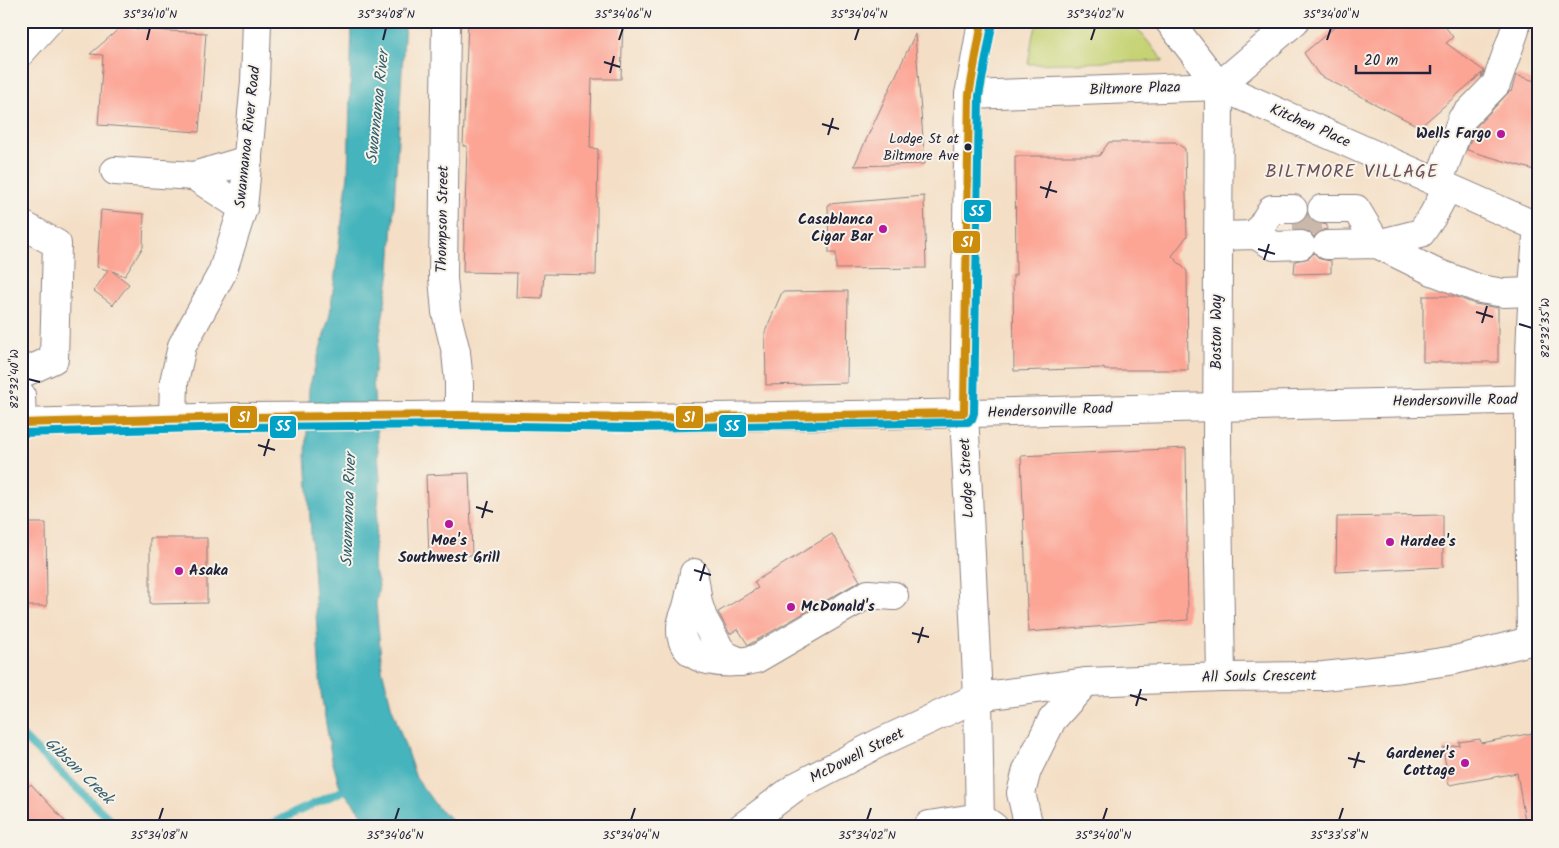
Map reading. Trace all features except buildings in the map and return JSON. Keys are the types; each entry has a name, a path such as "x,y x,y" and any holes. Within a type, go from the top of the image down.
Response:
{"main road":[{"path":"21,52 49,21"},
{"name":"Swannanoa River Road","path":"173,419 174,382 182,346 222,273 243,208 255,82 257,21"},
{"name":"Thompson Street","path":"446,21 443,278 446,312 456,352 459,383 459,415"},
{"name":"Lodge Street","path":"984,21 981,28 969,95 964,413 985,823"},
{"path":"1169,21 1219,86 1295,21"},
{"path":"1218,236 1256,235 1273,222 1311,228 1370,233 1421,234 1432,217 1462,119 1496,84 1515,30"},
{"name":"Biltmore Plaza","path":"969,95 1219,86"},
{"name":"Kitchen Place","path":"1219,86 1538,227"},
{"name":"Boston Way","path":"1219,86 1216,406 1221,677"},
{"path":"115,171 194,176 248,160"},
{"path":"194,176 243,208"},
{"path":"1311,228 1356,209 1370,233 1432,271 1480,289 1504,293 1532,292"},
{"path":"21,224 57,244 54,359 21,374"},
{"path":"1534,640 1532,292 1538,227"},
{"path":"21,395 21,423"},
{"name":"Hendersonville Road","path":"21,423 235,417 459,415 633,418 964,413 1533,399"},
{"path":"694,573 680,628 683,642 690,653 711,661 741,662 756,658 868,594 894,596"},
{"name":"All Souls Crescent","path":"978,697 1086,682 1221,677 1323,676 1402,668 1455,660 1534,640"},
{"path":"1029,827 1021,793 1027,770 1052,720 1086,682"},
{"name":"McDowell Street","path":"742,827 797,786 879,744 978,697"},
{"path":"928,827 930,825 985,823"}],"green space":[{"path":"1039,21 1131,21 1164,61 1028,64 1033,34"}],"water":[{"name":"Swannanoa River","path":"352,21 405,21 390,271 373,379 380,480 373,566 379,585 376,604 382,669 391,705 416,778 437,807 460,827 375,827 368,822 340,787 332,760 321,693 306,455 309,388 330,314 348,175"}],"waterway":[{"name":"Gibson Creek","path":"21,735 118,827"},
{"name":"Gibson Creek","path":"264,827 351,787"}],"tunnel":[{"path":"1294,221 1322,221"}],"transit line":[{"name":"S1","path":"21,423 235,417 459,415 633,418 964,413 969,95 981,28 984,21"},
{"name":"S5","path":"21,433 235,427 459,425 633,428 968,422 972,419 974,413 979,96 993,25"}],"place":[{"name":"Wells Fargo","path":"1501,134"},
{"name":"Lodge St at Biltmore Ave","path":"968,147"},
{"name":"Casablanca Cigar Bar","path":"883,229"},
{"name":"Moe's Southwest Grill","path":"449,524"},
{"name":"Hardee's","path":"1390,542"},
{"name":"Asaka","path":"179,571"},
{"name":"McDonald's","path":"791,607"},
{"name":"Gardener's Cottage","path":"1465,763"}],"district":[{"name":"BILTMORE VILLAGE","path":"1352,172"}]}
